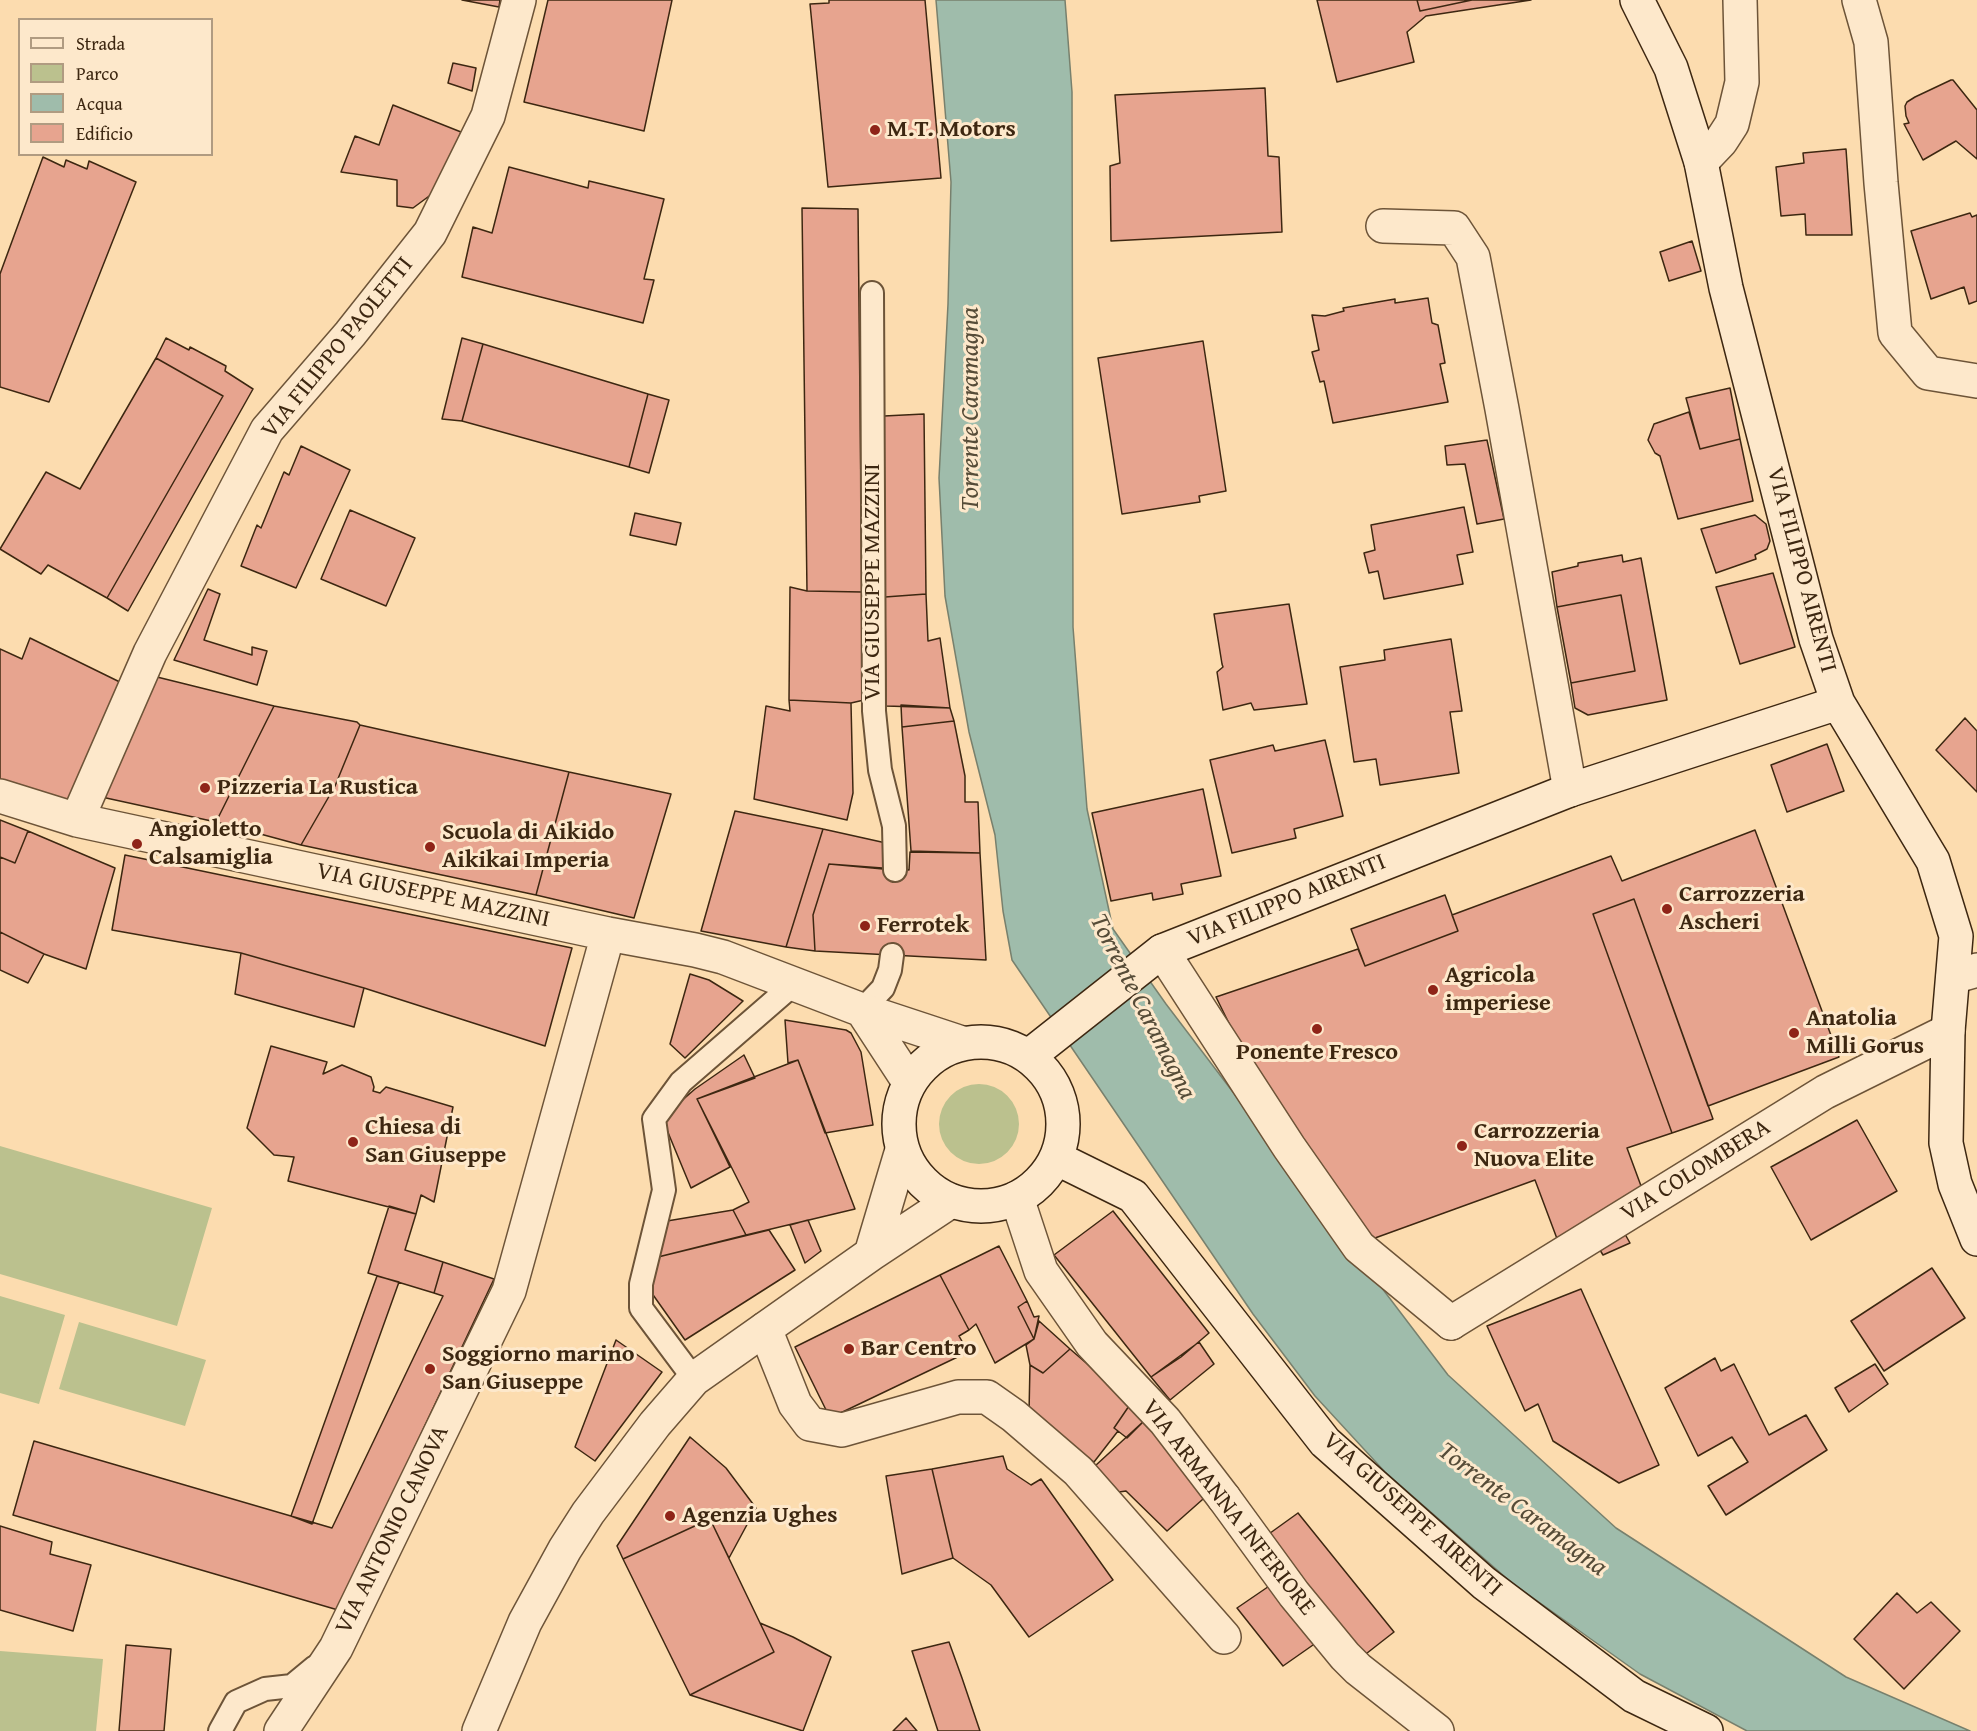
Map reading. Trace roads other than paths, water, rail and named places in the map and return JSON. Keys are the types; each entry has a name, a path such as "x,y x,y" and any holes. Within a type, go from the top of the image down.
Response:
{"street":[{"name":"VIA FILIPPO PAOLETTI","path":"77,820 150,653 267,430 350,334 430,233 488,116 519,0"},
{"name":"VIA FILIPPO AIRENTI","path":"1039,1048 1162,951 1570,790 1838,703 1816,639 1726,288 1701,162 1671,68 1637,0"},
{"path":"1701,162 1721,141 1732,124 1742,82 1740,0"},
{"path":"1859,0 1871,42 1881,183 1896,333 1928,373 1977,381"},
{"path":"1383,226 1454,228 1473,257 1509,443 1570,790"},
{"path":"1838,703 1933,861 1956,936 1965,974 1948,1031 1946,1143 1955,1184 1977,1239"},
{"name":"VIA GIUSEPPE MAZZINI","path":"0,796 77,820 723,957 862,1010 962,1043"},
{"name":"VIA ANTONIO CANOVA","path":"281,1731 336,1648 509,1291 608,934"},
{"name":"VIA COLOMBERA","path":"1162,951 1289,1147 1359,1247 1451,1323 1825,1092 1948,1031"},
{"path":"862,1010 909,1082"},
{"path":"985,1041 1039,1048 1061,1102 1063,1131 1056,1158 1040,1182 1017,1198 996,1205 974,1207 951,1201 930,1190 913,1172 902,1150 897,1127 900,1103 909,1082 923,1064 941,1051 962,1043 985,1041"},
{"path":"871,1254 902,1150"},
{"name":"VIA GIUSEPPE AIRENTI","path":"1056,1158 1133,1196 1326,1442 1484,1583 1634,1696 1706,1731"},
{"name":"VIA ARMANNA INFERIORE","path":"1017,1198 1041,1271 1092,1344 1165,1421 1294,1594 1345,1656 1358,1669 1437,1731"},
{"path":"479,1731 525,1622 565,1549 588,1513 648,1433 694,1378 951,1201"},
{"path":"765,1329 795,1404 810,1424 842,1430 958,1397 987,1397 1014,1416 1078,1471 1224,1637"}],"lane":[{"name":"VIA GIUSEPPE MAZZINI","path":"872,293 874,711 880,770 894,826 895,870"},
{"path":"862,1010 883,988 890,970 892,955"},
{"path":"694,1378 641,1308 641,1284 664,1190 654,1119 681,1082 795,983"},
{"path":"220,1731 236,1702 265,1689 292,1686 336,1648"}],"water":[{"name":"Torrente Caramagna","path":"936,0 1065,0 1072,92 1073,627 1087,809 1113,929 1166,1004 1448,1375 1616,1528 1846,1677 1970,1731 1747,1731 1640,1674 1512,1583 1385,1472 1315,1396 1253,1314 1012,960 1003,911 995,835 969,732 945,596 939,478 948,304 951,182"}],"place":[{"name":"M.T. Motors","path":"875,130"},
{"name":"Pizzeria La Rustica","path":"205,788"},
{"name":"Angioletto Calsamiglia","path":"137,844"},
{"name":"Scuola di Aikido Aikikai Imperia","path":"430,847"},
{"name":"Carrozzeria Ascheri","path":"1667,909"},
{"name":"Ferrotek","path":"865,926"},
{"name":"Agricola imperiese","path":"1433,990"},
{"name":"Ponente Fresco","path":"1317,1029"},
{"name":"Anatolia Milli Gorus","path":"1794,1033"},
{"name":"Chiesa di San Giuseppe","path":"353,1142"},
{"name":"Carrozzeria Nuova Elite","path":"1462,1146"},
{"name":"Bar Centro","path":"849,1349"},
{"name":"Soggiorno marino San Giuseppe","path":"430,1369"},
{"name":"Agenzia Ughes","path":"670,1516"}]}
